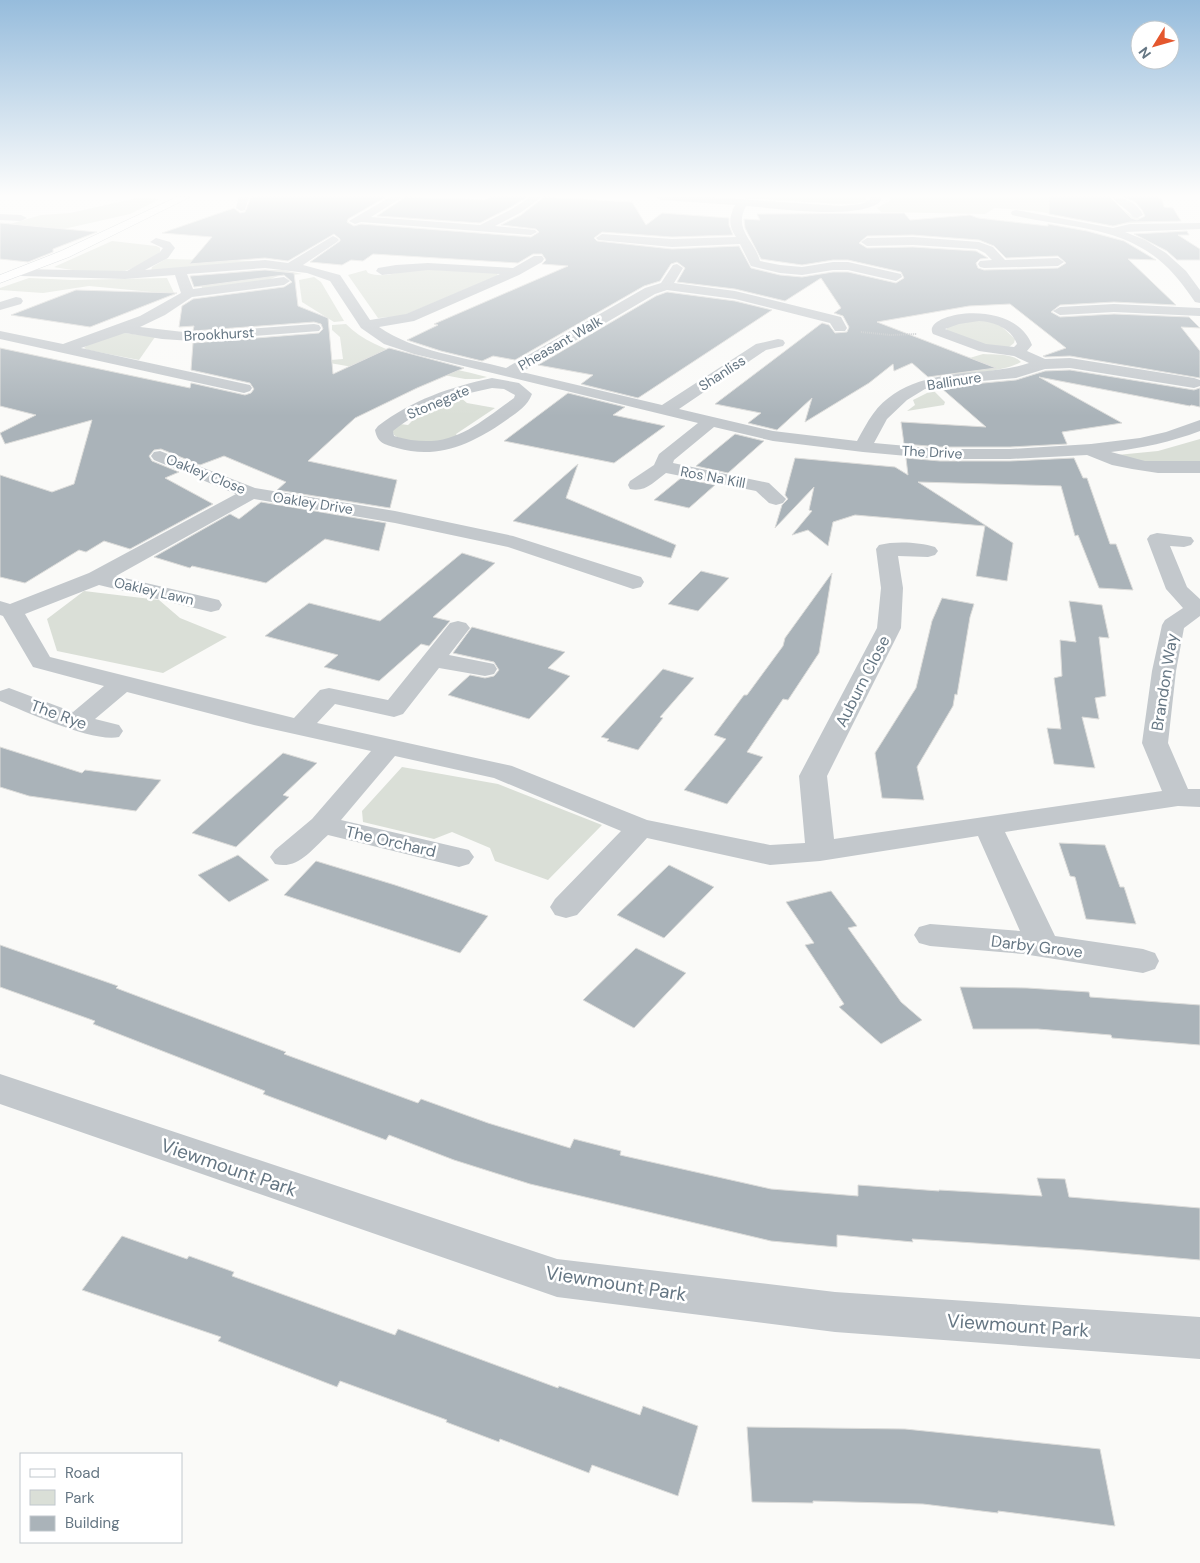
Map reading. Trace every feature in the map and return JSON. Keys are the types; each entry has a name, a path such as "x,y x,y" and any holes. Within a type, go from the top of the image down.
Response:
{"main road":[{"path":"0,280 27,270"}],"street":[{"path":"125,275 135,270"},
{"path":"22,272 125,275 202,270"},
{"path":"309,270 334,278 366,325 408,318 519,270"},
{"path":"382,271 390,270"},
{"path":"500,270 515,272"},
{"path":"666,286 676,270"},
{"path":"794,270 809,270"},
{"path":"865,270 896,277"},
{"path":"1179,270 1200,299"},
{"path":"180,272 188,294"},
{"name":"Brookhurst","path":"67,348 124,328 174,304 188,294 284,281"},
{"name":"Pheasant Walk","path":"511,377 650,291 666,286 735,295 836,320 840,328"},
{"path":"0,306 16,301"},
{"path":"1060,311 1114,308 1200,312"},
{"path":"943,333 938,331 938,327 951,321 984,317 998,320 1008,324 1024,339 1025,345 1017,352"},
{"name":"The Drive","path":"366,325 389,341 397,344 511,377 667,409 710,422 773,436 862,447 940,454 1010,454 1091,449 1140,443 1171,436 1200,425"},
{"name":"Brookhurst","path":"124,328 162,335 192,337 314,328"},
{"name":"Ballinure","path":"943,333 984,348 1017,352 1043,364"},
{"path":"0,335 250,384 228,394"},
{"name":"Shanliss","path":"667,409 761,348 778,343"},
{"name":"Ballinure","path":"862,447 880,416 901,397 919,386 945,380 1016,373 1043,364 1070,363 1194,383"},
{"name":"Stonegate","path":"511,377 517,388 524,394 520,401 470,437 434,448 404,446 386,439 384,430 418,408 466,389 511,377"},
{"name":"Ros Na Kill","path":"637,485 663,467 665,458 710,422"},
{"name":"The Drive","path":"1091,449 1108,458 1127,464 1147,467 1200,467"},
{"name":"Oakley Close","path":"160,456 251,493"},
{"name":"Ros Na Kill","path":"663,467 769,493 787,480"},
{"name":"Oakley Drive","path":"6,609 97,578 251,493 395,517 513,542 633,582"},
{"path":"1184,541 1157,539 1177,589 1198,608"},
{"name":"Auburn Close","path":"820,851 813,776 889,628 892,588 886,549 928,550"},
{"name":"Oakley Lawn","path":"97,578 211,605"},
{"name":"Brandon Way","path":"1189,798 1155,743 1164,671 1173,625 1198,608"},
{"path":"6,609 40,662 300,727 502,772 640,828 770,855 820,851 1189,798"},
{"path":"300,727 329,695 394,709 458,628"},
{"path":"434,660 485,669"},
{"path":"76,722 123,683"},
{"name":"The Rye","path":"9,696 76,722 110,731"},
{"name":"The Orchard","path":"286,857 322,824 389,747"},
{"name":"The Orchard","path":"322,824 460,857"},
{"path":"988,826 1043,946"},
{"path":"566,907 640,828"},
{"name":"Darby Grove","path":"930,936 1043,946 1143,961"},
{"name":"Viewmount Park","path":"0,1089 557,1278 835,1312 1200,1338"}],"path":[{"path":"840,328 891,335 943,333"}],"green space":[{"path":"76,270 127,270 119,272"},
{"path":"259,270 283,270 302,274 278,276 263,282 203,290 197,276"},
{"path":"366,270 374,275 411,270 498,273 497,276 402,316 378,318 348,275"},
{"path":"314,277 321,282 344,321 334,322 302,302 299,280"},
{"path":"29,278 72,280 167,278 175,295 166,296 152,292 89,286 43,293 0,290 0,288"},
{"path":"989,320 1000,325 1015,339 1014,343 1009,347 986,345 946,331 948,325"},
{"path":"346,324 374,344 432,364 487,377 465,379 391,365 376,371 318,361 343,359 340,337 332,330 332,325"},
{"path":"125,333 155,337 139,360 84,348 115,334"},
{"path":"983,354 1013,357 1021,362 990,371 929,376 946,365"},
{"path":"933,390 945,402 944,405 907,411 915,405 913,400"},
{"path":"461,398 467,403 495,408 456,434 458,437 444,441 407,441 394,435 392,429 400,424 408,425 413,420"},
{"path":"1200,439 1200,464 1140,464 1117,455 1158,451"},
{"path":"84,591 159,600 180,618 227,637 163,673 57,651 47,619"},
{"path":"402,767 498,784 602,825 548,880 495,861 490,848 452,832 434,839 363,822 362,811"}],"building":[{"path":"265,270 294,273 298,306 328,318 333,374 389,348 464,368 355,418 308,461 397,480 390,508 277,490 286,482 224,456 200,465 161,449 154,450 149,456 152,461 179,472 165,478 213,504 130,549 104,541 86,552 79,550 25,583 0,577 0,475 52,492 74,484 92,420 5,444 0,433 36,415 0,406 0,348 190,388 191,383 245,395 251,393 254,389 250,383 191,370 193,343 319,333 323,329 321,324 314,322 193,331 194,326 179,327 182,306 193,299 284,287 292,282 284,275 194,287 190,276"},
{"path":"559,270 667,270 660,281 644,286 515,360 493,356 482,361 407,340 438,325 434,324"},
{"path":"684,270 759,270 780,275 802,277 833,272 848,272 896,283 904,278 901,272 892,270 1139,270 1176,305 1114,302 1060,305 1051,312 1060,317 1114,314 1189,317 1200,328 1181,327 1200,351 1200,378 1070,356 1045,357 1043,356 1066,348 1010,304 969,306 877,322 996,368 928,377 912,363 894,371 893,364 869,383 805,422 812,398 777,430 748,423 761,413 715,404 822,323 829,325 835,333 847,332 849,327 843,316 834,313 841,308 821,278 785,301 735,289 677,282"},
{"path":"76,290 177,293 90,327 11,315"},
{"path":"667,292 735,301 772,310 638,398 581,384 593,375 538,365 656,296"},
{"path":"1070,370 1194,390 1200,388 1200,407 1039,377 1122,423 1062,432 1067,444 1010,447 940,447 904,444 901,422 986,427 940,387 1016,380 1045,371"},
{"path":"568,393 625,407 613,415 665,426 614,463 504,441"},
{"path":"735,434 764,441 728,473 696,466"},
{"path":"795,458 895,467 908,475 906,458 940,461 1010,461 1074,458 1083,478 1087,478 1110,544 1116,544 1133,590 1099,588 1078,535 1075,536 1061,486 918,482 1013,543 1007,581 976,576 985,526 855,515 833,522 828,546 808,530 792,535 812,511 809,510 814,487 775,528 782,505 788,499 785,495"},
{"path":"578,464 566,498 676,545 671,558 513,521"},
{"path":"681,478 715,485 689,508 654,500"},
{"path":"261,502 386,523 379,551 325,539 266,583 192,566 190,568 154,557 230,514 239,519"},
{"path":"462,553 495,563 433,617 450,621 429,646 421,644 379,681 324,667 338,655 265,636 309,603 380,621"},
{"path":"701,571 729,578 698,611 668,604"},
{"path":"832,573 819,653 788,700 783,699 747,752 763,757 727,804 684,790 726,739 714,735 744,695 747,695 783,646 785,638"},
{"path":"942,598 974,604 970,617 957,695 955,694 953,706 917,767 924,800 882,798 875,753 916,688 932,621"},
{"path":"1069,601 1102,605 1109,638 1099,637 1106,696 1095,698 1099,719 1082,717 1095,768 1054,764 1047,728 1061,729 1054,678 1062,676 1060,640 1076,642"},
{"path":"472,627 565,652 548,668 570,676 529,719 448,695 470,675 485,678 494,676 499,670 494,662 453,653"},
{"path":"663,669 694,678 660,717 663,718 638,750 607,741 609,739 601,737"},
{"path":"0,747 82,773 85,770 161,780 136,811 29,796 0,787"},
{"path":"283,753 317,763 283,795 289,797 236,847 192,833"},
{"path":"1059,843 1105,845 1120,887 1124,887 1136,924 1086,919 1075,877 1070,876"},
{"path":"238,855 269,880 229,902 198,875"},
{"path":"316,861 488,916 460,953 284,895"},
{"path":"669,865 714,887 664,938 617,915"},
{"path":"831,891 857,926 848,928 901,1002 922,1020 881,1044 839,1007 844,1004 805,945 814,943 786,902"},
{"path":"0,945 118,986 116,988 286,1052 284,1054 418,1103 421,1099 488,1123 570,1148 574,1139 621,1151 620,1155 771,1189 858,1196 858,1185 1042,1196 1037,1178 1065,1179 1069,1197 1200,1208 1200,1260 1084,1250 912,1239 913,1242 837,1235 837,1247 771,1241 530,1184 454,1160 389,1135 386,1140 263,1094 265,1091 93,1024 95,1021 0,987"},
{"path":"636,948 686,973 634,1028 583,1000"},
{"path":"960,987 1027,988 1089,992 1090,997 1200,1005 1200,1045 1112,1038 1111,1035 1038,1029 973,1029"},
{"path":"122,1236 187,1259 189,1256 234,1272 232,1276 395,1335 398,1329 558,1388 559,1386 640,1415 643,1406 698,1426 678,1496 592,1465 589,1473 500,1439 499,1442 446,1422 447,1420 340,1381 337,1387 218,1341 221,1337 82,1290"},
{"path":"747,1427 905,1429 1100,1449 1115,1526 998,1511 998,1513 923,1504 813,1501 813,1503 752,1502"}]}
